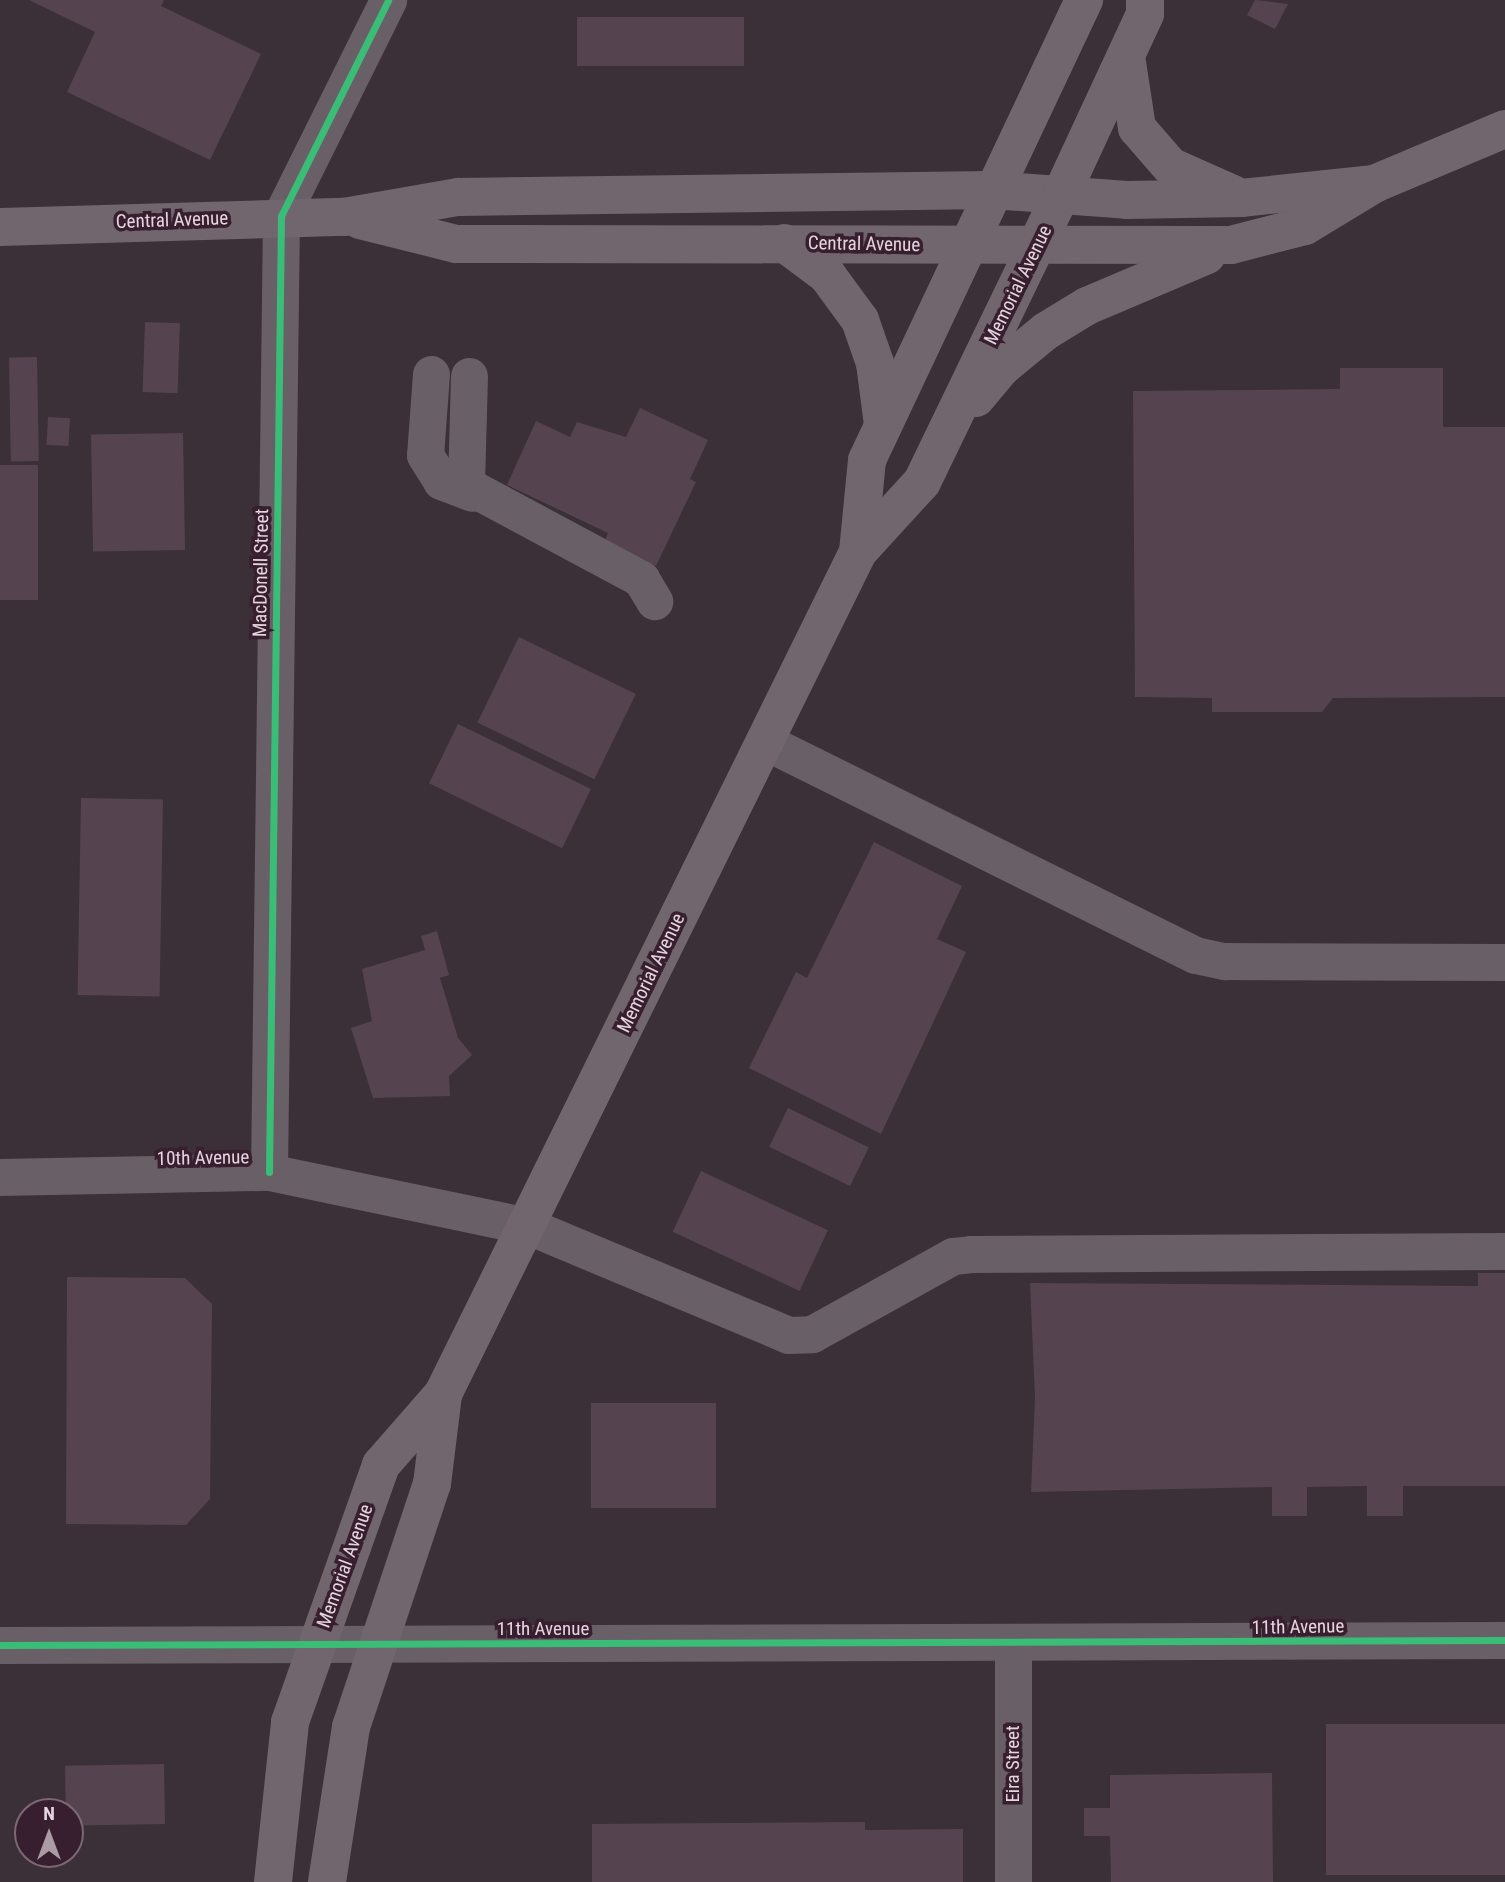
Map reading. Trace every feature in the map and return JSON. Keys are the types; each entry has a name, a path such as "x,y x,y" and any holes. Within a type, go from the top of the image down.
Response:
{"main road":[{"name":"Memorial Avenue","path":"858,552 867,460 965,246 1084,0"},
{"name":"Memorial Avenue","path":"273,1882 290,1722 382,1465 443,1394 858,552 922,482 1126,56 1145,0"},
{"path":"1126,56 1137,128 1170,166 1241,198"},
{"name":"Central Avenue","path":"344,216 456,244 784,243 1036,248 1231,245 1305,226 1374,184 1505,129"},
{"name":"Central Avenue","path":"0,228 281,216 344,216 458,197 992,190 1062,193 1127,200 1241,198 1374,184"},
{"path":"784,243 827,275 860,320 876,363 883,425"},
{"path":"942,441 1000,368 1046,331 1087,306 1231,245"},
{"name":"Memorial Avenue","path":"327,1882 351,1727 432,1484 443,1394"}],"street":[{"name":"MacDonell Street","path":"269,1172 281,216 387,0"},
{"path":"431,374 425,456 441,481 472,493 641,579 654,601"},
{"path":"469,376 463,472 472,493"},
{"path":"764,741 1195,955 1224,961 1505,962"},
{"name":"10th Avenue","path":"0,1177 269,1172 528,1226 788,1335 812,1334 953,1256 1505,1251"},
{"name":"11th Avenue","path":"0,1645 1013,1646 1505,1640"},
{"name":"Eira Street","path":"1013,1646 1013,1882"}],"building":[{"path":"29,0 164,0 161,6 261,54 210,160 67,92 95,32"},
{"path":"1255,0 1288,4 1275,29 1247,15"},
{"path":"577,17 744,17 744,66 577,66"},
{"path":"145,322 180,323 178,393 143,392"},
{"path":"9,357 37,357 39,461 11,461"},
{"path":"1340,368 1443,368 1443,427 1505,427 1505,697 1333,698 1322,712 1212,712 1212,698 1135,697 1133,391 1340,389"},
{"path":"640,408 708,440 690,479 696,482 656,566 605,540 608,533 507,485 536,421 570,437 577,422 626,437"},
{"path":"48,417 70,418 69,446 47,445"},
{"path":"183,433 185,550 93,552 91,435"},
{"path":"0,465 38,465 38,600 0,600"},
{"path":"519,637 636,694 594,779 477,722"},
{"path":"458,724 591,789 562,848 429,783"},
{"path":"81,798 163,799 160,996 78,995"},
{"path":"874,842 962,886 937,939 966,952 881,1134 749,1068 796,972 807,978"},
{"path":"437,931 449,975 440,978 458,1038 472,1055 449,1076 450,1096 373,1098 351,1028 372,1021 362,969 425,950 421,936"},
{"path":"788,1108 869,1147 850,1186 769,1147"},
{"path":"701,1171 828,1230 800,1291 673,1232"},
{"path":"1478,1273 1505,1273 1505,1486 1403,1486 1403,1516 1367,1516 1367,1486 1307,1487 1307,1516 1272,1516 1272,1487 1031,1492 1035,1398 1030,1283 1478,1286"},
{"path":"67,1277 185,1278 212,1304 210,1499 186,1525 66,1524"},
{"path":"591,1403 716,1403 716,1508 591,1508"},
{"path":"1326,1724 1505,1724 1505,1875 1326,1875"},
{"path":"164,1764 165,1824 84,1825 84,1798 66,1798 65,1766"},
{"path":"1272,1773 1273,1882 1111,1882 1110,1836 1084,1836 1084,1808 1110,1808 1110,1775"},
{"path":"865,1822 865,1830 963,1829 963,1882 592,1882 592,1824"}],"cycle path":[{"path":"269,1172 281,216 388,0"},
{"path":"0,1645 1505,1640"}]}
